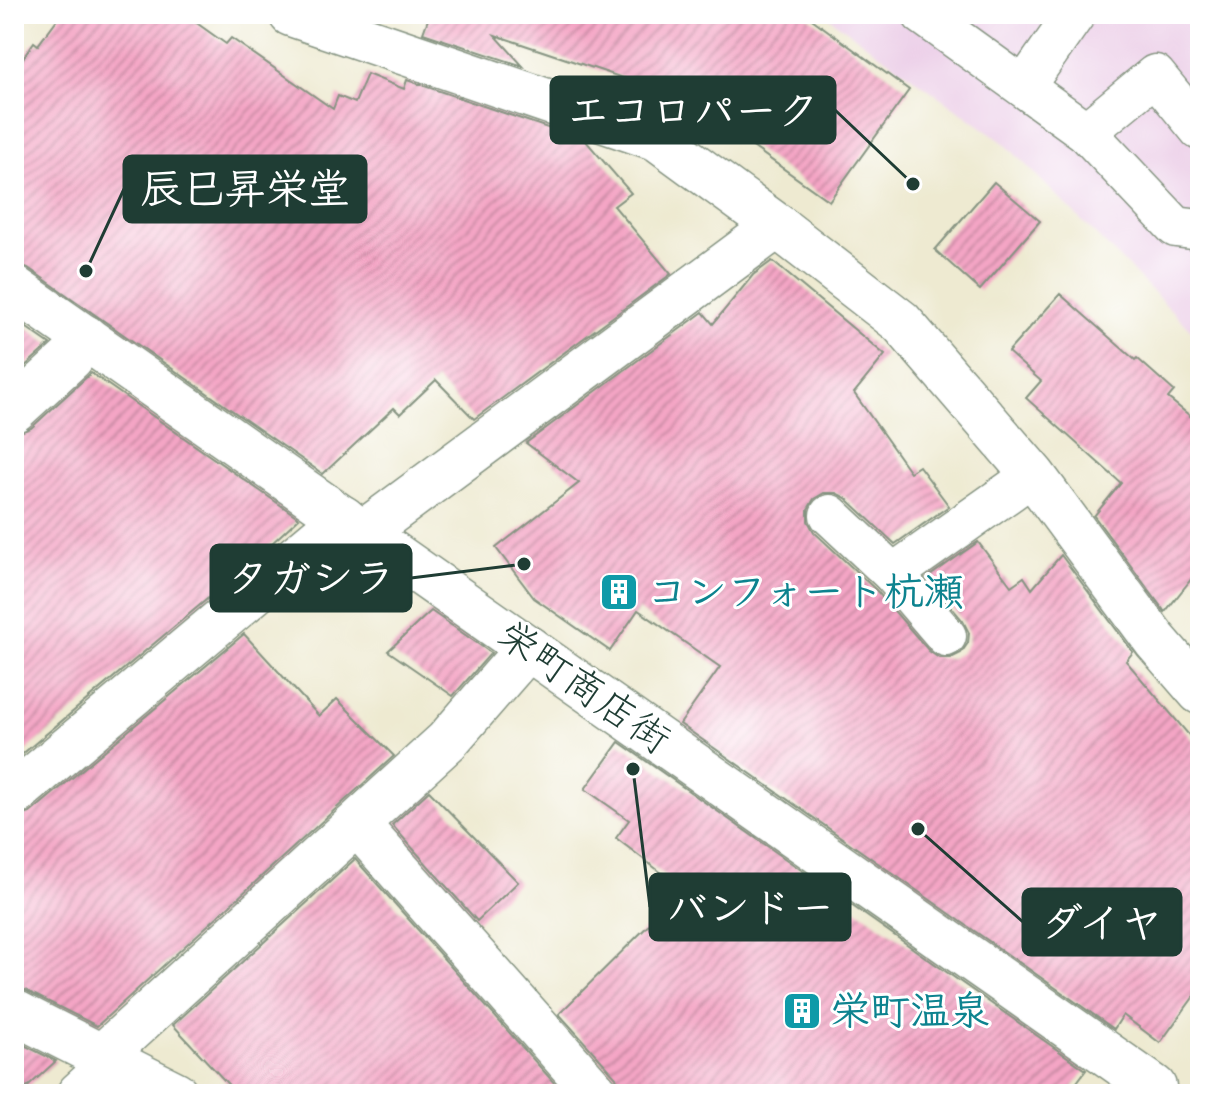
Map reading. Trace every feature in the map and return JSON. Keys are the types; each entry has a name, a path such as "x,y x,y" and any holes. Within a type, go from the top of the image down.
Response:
{"street":[{"path":"291,14 658,139 777,226 901,322 1033,475 1155,640 1200,692"},
{"path":"14,794 354,525 777,226"},
{"name":"栄町商店街","path":"14,288 1154,1087"},
{"path":"14,410 71,358 85,337"},
{"path":"79,1094 107,1060 447,741 528,648"},
{"path":"358,825 597,1094"},
{"path":"14,1012 176,1094"}],"lane":[{"path":"922,14 1086,132 1176,227 1200,230"},
{"path":"1024,87 1075,14"},
{"path":"1086,132 1155,75 1200,130"},
{"path":"893,574 1033,475"},
{"path":"830,515 893,574 946,636"}],"shaded area":[{"path":"824,14 1200,14 1200,339 1004,143"}],"building":[{"path":"61,14 184,14 226,44 231,38 333,109 338,96 355,103 367,74 404,89 407,80 586,141 631,193 614,206 671,274 474,419 436,380 400,414 394,408 323,474 28,268 14,263 14,71 34,42 38,45"},
{"path":"430,14 805,14 909,90 829,201 736,135 748,120 495,35 523,66 423,33"},
{"path":"994,182 1040,221 980,290 935,250"},
{"path":"772,261 885,355 854,393 910,472 919,466 949,506 895,544 846,498 836,493 824,493 814,499 808,509 808,521 814,532 876,590 929,651 939,658 951,658 961,653 968,643 969,633 963,621 927,578 978,542 1011,586 1024,577 1032,589 1061,555 1133,652 1126,661 1200,748 1200,988 1160,1043 1123,1015 1114,1029 680,724 720,667 638,610 610,651 534,598 496,548 579,483 526,443 703,312 713,324 753,275"},
{"path":"1060,294 1174,391 1168,398 1200,424 1200,568 1165,612 1094,516 1121,483 1026,398 1041,381 1008,352"},
{"path":"14,319 50,344 14,376"},
{"path":"91,373 299,518 256,558 14,761 14,434 31,428"},
{"path":"431,611 491,653 453,696 388,651"},
{"path":"244,634 319,716 337,699 394,756 97,1026 14,987 14,818 30,813"},
{"path":"619,742 1086,1070 1068,1094 621,1094 616,1077 559,1014 684,890 616,838 629,820 585,789"},
{"path":"429,791 518,882 477,921 392,825"},
{"path":"355,859 564,1094 237,1094 173,1025"},
{"path":"14,1040 56,1061 20,1094 14,1094"}],"place":[{"name":"エコロパーク","path":"913,184"},
{"name":"辰巳昇栄堂","path":"86,271"},
{"name":"タガシラ","path":"524,564"},
{"name":"コンフォート杭瀬","path":"619,592"},
{"name":"バンドー","path":"633,769"},
{"name":"ダイヤ","path":"918,829"},
{"name":"栄町温泉","path":"802,1011"}]}
